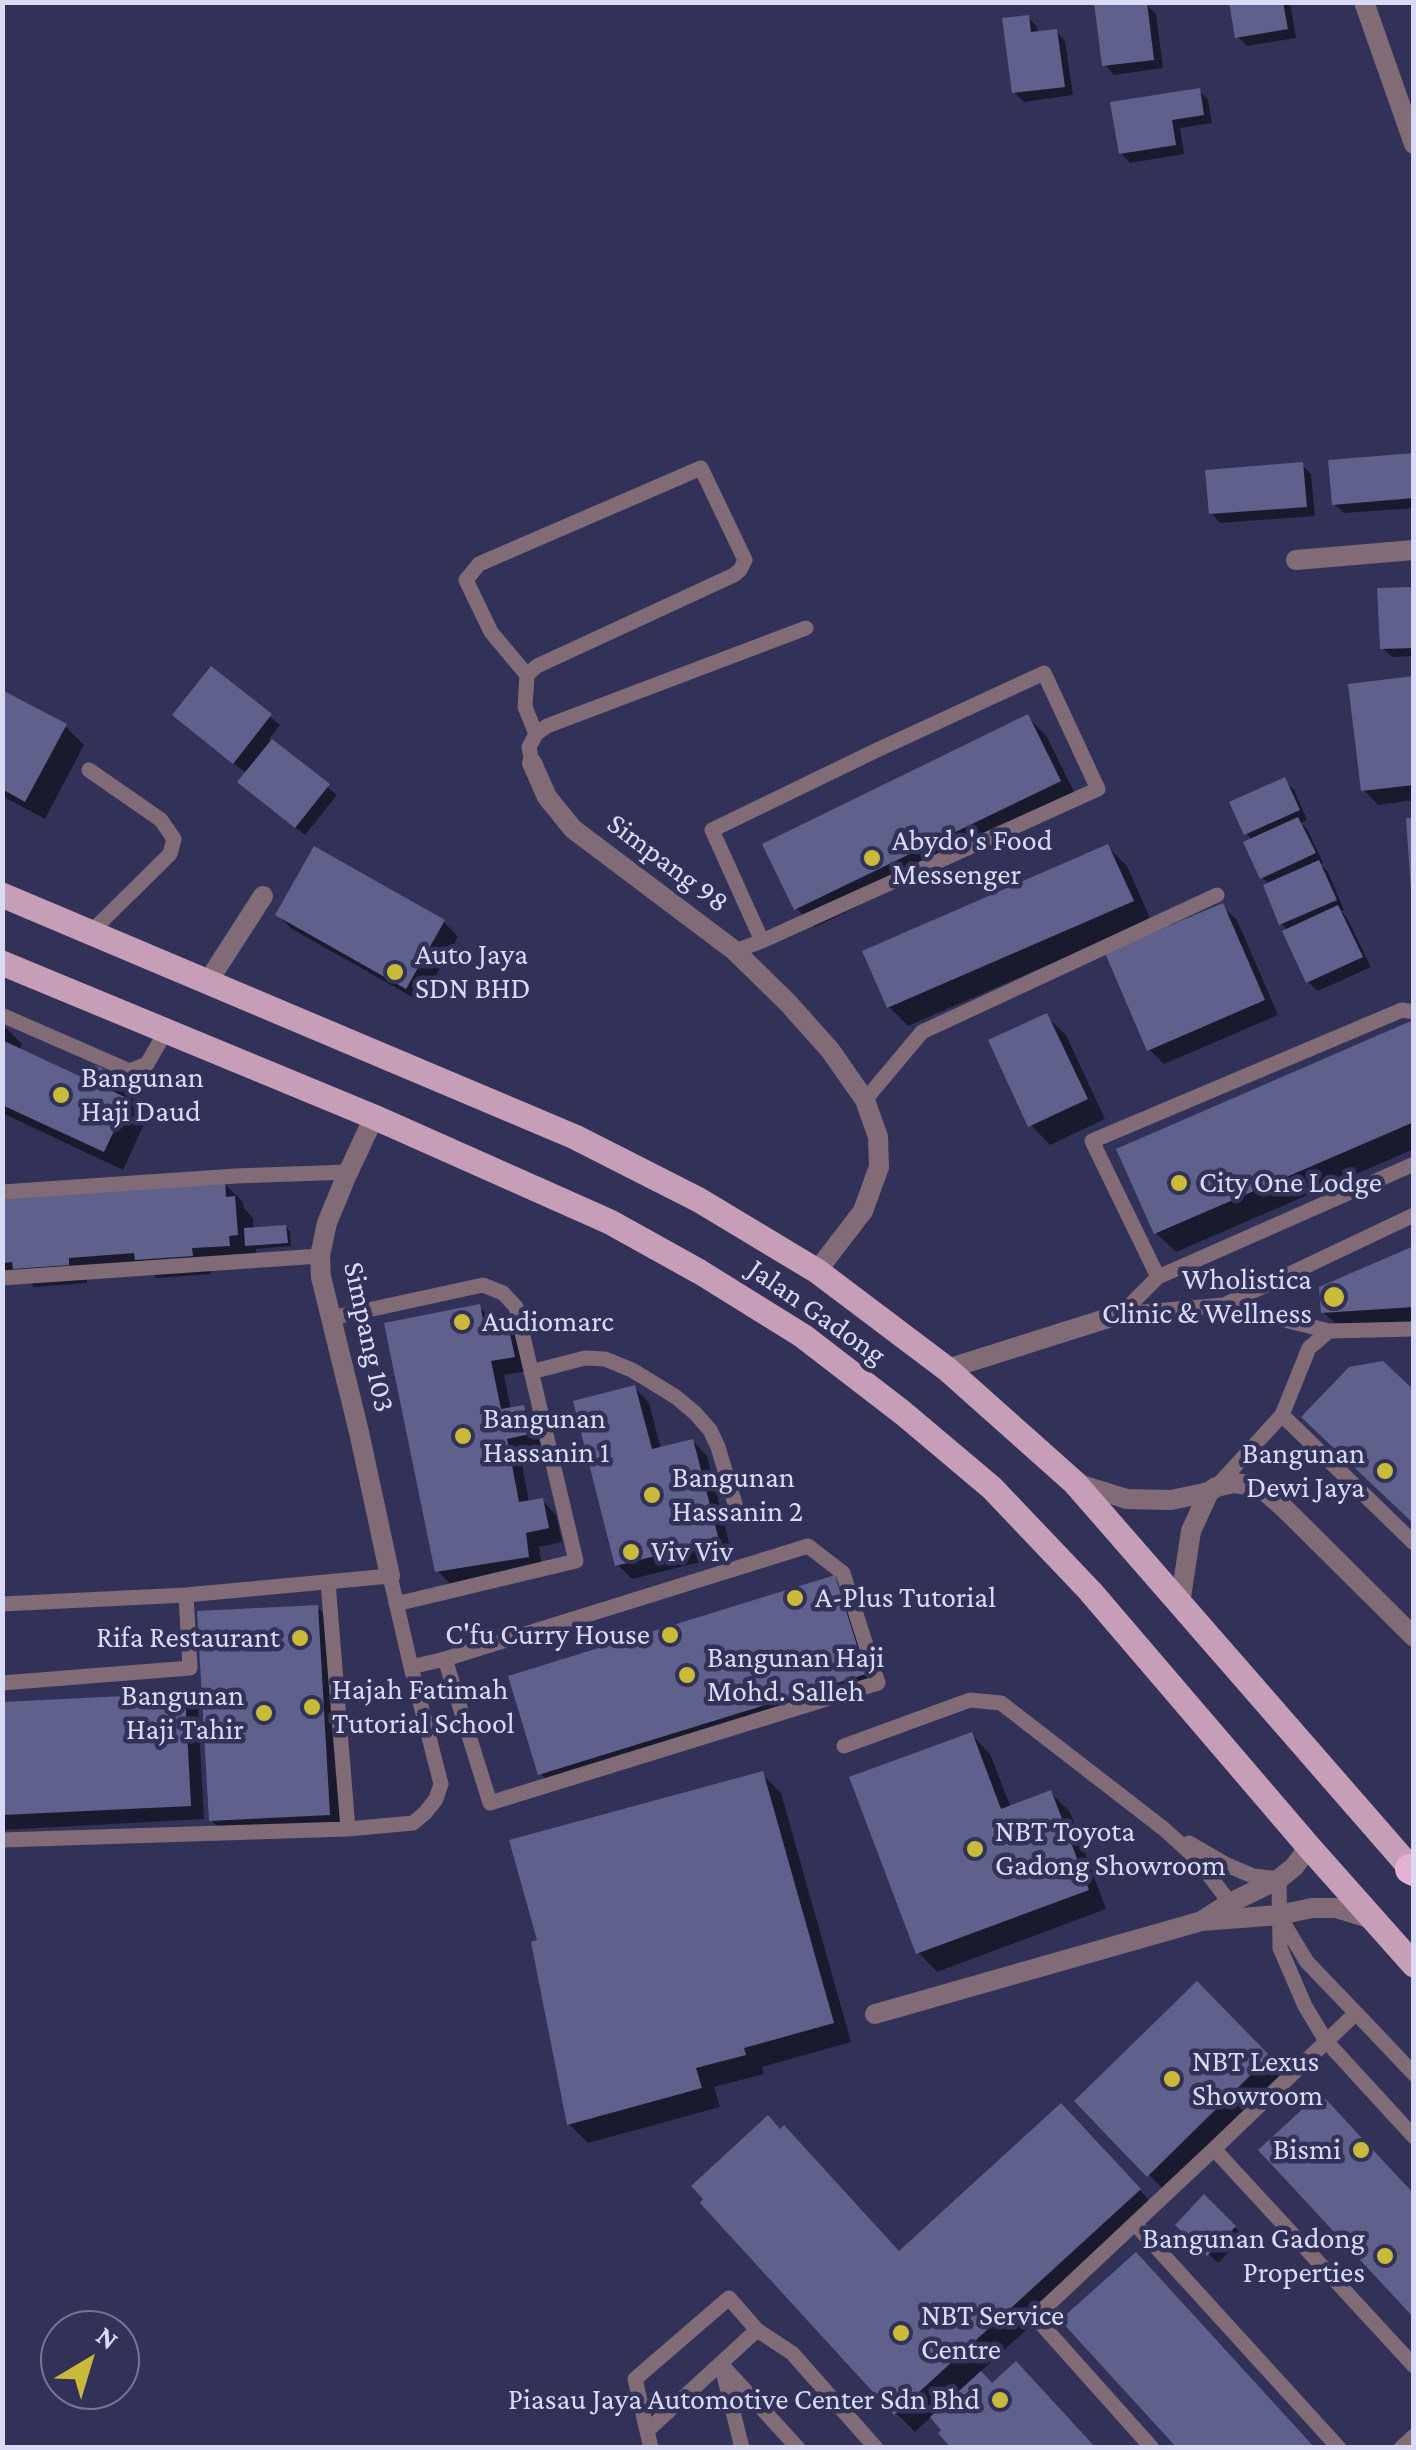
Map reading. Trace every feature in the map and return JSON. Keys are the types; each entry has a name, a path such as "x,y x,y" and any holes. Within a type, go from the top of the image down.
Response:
{"main road":[{"name":"Jalan Gadong","path":"2,895 574,1136 698,1200 817,1271 947,1370 1075,1483 1412,1871"},
{"name":"Jalan Gadong","path":"2,963 374,1117 610,1222 803,1336 992,1488 1090,1591 1414,1965"}],"street":[{"path":"1364,2 1414,144"},
{"path":"1296,560 1414,550"},
{"name":"Simpang 98","path":"532,763 546,797 573,828 735,951 830,1050 865,1100 878,1136 879,1167 863,1211 817,1271"},
{"path":"207,983 264,896"},
{"name":"Simpang 103","path":"374,1117 327,1223 320,1256 321,1277 390,1576"},
{"path":"947,1370 1121,1314"},
{"path":"1075,1483 1127,1499 1171,1500 1234,1483 1268,1492 1414,1637"},
{"path":"1180,1604 1192,1531 1212,1490"},
{"path":"1202,1921 1279,1878 1309,1848"},
{"path":"875,2014 1202,1921 1279,1915 1312,1908 1336,1908 1372,1919"}],"lane":[{"path":"701,468 745,560 740,570 527,674 491,632 466,580 479,564 701,468"},
{"path":"536,734 546,726 806,628"},
{"path":"735,951 762,940 1098,789 1044,673 712,830 762,940"},
{"name":"Simpang 98","path":"527,674 525,707 536,734 530,747 532,763"},
{"path":"89,770 161,820 174,839 170,854 91,932"},
{"path":"865,1100 922,1032 1217,895"},
{"path":"1158,1277 1092,1141 1402,1010 1414,1012"},
{"path":"4,1016 130,1071 147,1064 166,1031"},
{"path":"1121,1314 1158,1277 1414,1164"},
{"path":"2,1192 348,1172"},
{"path":"1224,1305 1414,1215"},
{"path":"2,1278 320,1256"},
{"path":"331,1318 483,1286 503,1293 516,1307 576,1561 396,1604"},
{"path":"1121,1314 1224,1305 1329,1331 1414,1329"},
{"path":"1212,1490 1282,1415 1309,1348 1329,1331"},
{"path":"531,1372 585,1358 606,1359 676,1397 710,1430 735,1504"},
{"path":"1282,1415 1414,1543"},
{"path":"412,1668 808,1546 843,1573 878,1683 490,1803 445,1658"},
{"path":"2,1604 186,1594 390,1576 440,1784 436,1800 413,1823 348,1829 2,1840"},
{"path":"328,1582 348,1829"},
{"path":"2,1683 190,1668 186,1594"},
{"path":"844,1746 970,1700 1001,1703 1164,1829 1197,1858 1230,1903"},
{"path":"1164,1829 1227,1866 1252,1876 1279,1878 1280,1948 1305,2006 1326,2041 1414,2137"},
{"path":"1279,1915 1307,1962 1414,2074"},
{"path":"1152,2448 1035,2316 1356,2013"},
{"path":"1214,2150 1414,2366"},
{"path":"1135,2224 1339,2448"},
{"path":"649,2439 635,2379 728,2298 757,2330 792,2352 876,2448"},
{"path":"649,2439 757,2330"},
{"path":"721,2364 742,2448"},
{"path":"721,2364 798,2448"},
{"path":"1401,2448 1414,2436"}],"building":[{"path":"1094,2 1147,2 1154,60 1102,66"},
{"path":"1229,2 1283,2 1288,29 1235,38"},
{"path":"1029,15 1031,32 1057,29 1065,87 1012,93 1002,18"},
{"path":"1200,88 1204,115 1172,120 1176,145 1119,154 1110,102"},
{"path":"1414,453 1414,498 1332,505 1328,460"},
{"path":"1303,462 1307,507 1209,514 1205,470"},
{"path":"1412,587 1414,648 1380,649 1377,588"},
{"path":"211,666 272,714 233,764 172,715"},
{"path":"1414,676 1414,785 1361,791 1348,684"},
{"path":"2,690 67,724 25,802 2,789"},
{"path":"1028,714 1061,781 794,910 762,844"},
{"path":"272,739 330,784 295,828 237,782"},
{"path":"1285,777 1300,810 1244,835 1229,802"},
{"path":"1298,817 1316,853 1260,879 1243,842"},
{"path":"1406,818 1414,818 1414,889 1411,889"},
{"path":"1108,844 1134,901 887,1008 862,951"},
{"path":"314,846 445,920 406,989 275,915"},
{"path":"1319,860 1337,900 1279,925 1263,885"},
{"path":"1223,903 1265,1000 1147,1051 1105,953"},
{"path":"1338,905 1363,957 1306,983 1282,931"},
{"path":"1047,1013 1088,1099 1028,1127 988,1040"},
{"path":"1411,1021 1414,1122 1154,1234 1116,1149"},
{"name":"Bangunan Haji Daud","path":"2,1040 88,1080 95,1065 119,1076 112,1091 129,1099 104,1152 2,1105"},
{"path":"225,1180 226,1197 235,1196 238,1235 229,1236 230,1246 192,1248 193,1256 135,1260 134,1253 69,1258 69,1265 13,1269 12,1262 2,1263 2,1197"},
{"path":"286,1225 288,1243 245,1246 244,1228"},
{"path":"1414,1246 1414,1307 1321,1313 1319,1287"},
{"name":"Bangunan Hassanin 1","path":"480,1304 485,1330 508,1325 515,1357 491,1361 501,1409 524,1405 530,1434 507,1439 519,1502 543,1498 549,1528 526,1533 529,1557 435,1572 384,1323"},
{"name":"Bangunan Dewi Jaya","path":"1383,1361 1414,1390 1414,1524 1301,1417 1349,1367"},
{"name":"Bangunan Hassanin 2","path":"635,1385 652,1449 693,1439 719,1540 615,1566 573,1401"},
{"name":"Bangunan Haji Mohd. Salleh","path":"835,1575 866,1674 538,1775 508,1676"},
{"name":"Bangunan Haji Tahir","path":"318,1605 330,1815 209,1821 197,1611"},
{"name":"Bangunan Haji Tahir","path":"185,1693 191,1806 2,1815 2,1702"},
{"name":"NBT Toyota Gadong Showroom","path":"972,1732 1001,1809 1051,1790 1089,1890 916,1954 849,1777"},
{"path":"763,1771 834,2023 744,2048 746,2055 696,2068 702,2088 567,2125 531,1942 537,1940 509,1840"},
{"name":"NBT Lexus Showroom","path":"1197,1981 1270,2056 1147,2177 1074,2101"},
{"name":"Bangunan Gadong Properties","path":"1320,2093 1414,2194 1414,2318 1258,2150"},
{"name":"NBT Service Centre","path":"1061,2103 1141,2189 894,2415 700,2203 703,2199 691,2186 768,2115 780,2129 784,2125 899,2251"},
{"path":"1204,2194 1236,2226 1207,2256 1175,2225"},
{"path":"1136,2252 1315,2448 1177,2448 1060,2320"},
{"name":"Piasau Jaya Automotive Center Sdn Bhd","path":"1016,2361 1096,2448 951,2448 930,2417 981,2371 992,2383"}],"place":[{"name":"Abydo's Food Messenger","path":"872,858"},
{"name":"Auto Jaya SDN BHD","path":"395,972"},
{"name":"Bangunan Haji Daud","path":"61,1095"},
{"name":"City One Lodge","path":"1179,1183"},
{"name":"Wholistica Clinic & Wellness","path":"1334,1297"},
{"name":"Audiomarc","path":"462,1322"},
{"name":"Bangunan Hassanin 1","path":"463,1436"},
{"name":"Bangunan Dewi Jaya","path":"1385,1471"},
{"name":"Bangunan Hassanin 2","path":"652,1495"},
{"name":"Viv Viv","path":"631,1552"},
{"name":"A-Plus Tutorial","path":"795,1598"},
{"name":"C'fu Curry House","path":"670,1635"},
{"name":"Rifa Restaurant","path":"300,1638"},
{"name":"Bangunan Haji Mohd. Salleh","path":"687,1675"},
{"name":"Hajah Fatimah Tutorial School","path":"312,1707"},
{"name":"Bangunan Haji Tahir","path":"264,1713"},
{"name":"NBT Toyota Gadong Showroom","path":"975,1849"},
{"name":"NBT Lexus Showroom","path":"1172,2079"},
{"name":"Bismi","path":"1361,2150"},
{"name":"Bangunan Gadong Properties","path":"1385,2256"},
{"name":"NBT Service Centre","path":"901,2333"},
{"name":"Piasau Jaya Automotive Center Sdn Bhd","path":"1000,2400"}]}
